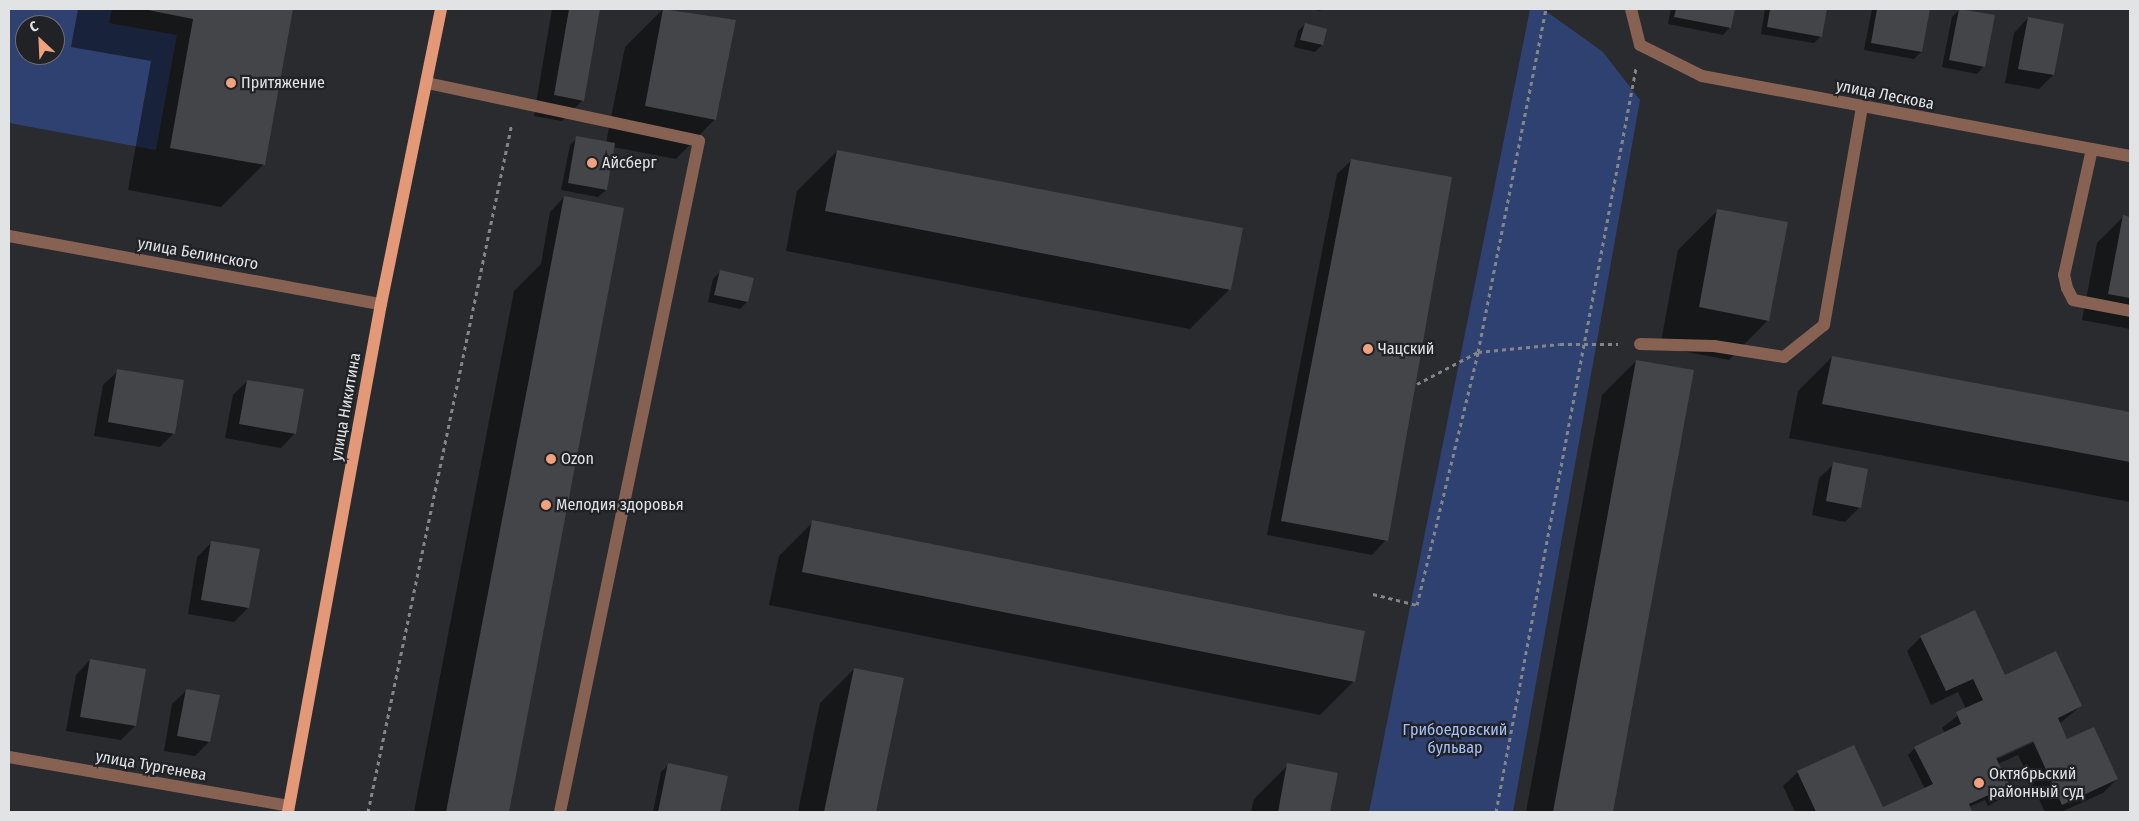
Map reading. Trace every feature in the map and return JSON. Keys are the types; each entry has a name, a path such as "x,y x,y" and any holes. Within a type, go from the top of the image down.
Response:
{"main road":[{"name":"улица Никитина","path":"288,809 381,304 441,9"}],"street":[{"path":"1631,9 1640,45"},
{"name":"улица Лескова","path":"1640,45 1702,76 1862,108 2130,156"},
{"path":"427,83 699,141 560,812"},
{"path":"1640,344 1714,346 1784,357 1824,325 1862,108"},
{"path":"2092,149 2064,275 2067,288 2074,300 2130,311"},
{"name":"улица Белинского","path":"9,236 381,304"},
{"name":"улица Тургенева","path":"9,757 288,809"}],"path":[{"path":"1373,594 1417,605 1478,352 1546,9"},
{"path":"1496,812 1586,344 1640,45"},
{"path":"368,812 516,101"},
{"path":"1417,384 1478,352 1586,344 1640,344"}],"green space":[{"path":"9,9 112,9 109,23 177,35 156,150 9,123"},
{"name":"Грибоедовский бульвар","path":"1530,9 1543,9 1603,52 1640,100 1513,812 1369,812"}],"building":[{"name":"Притяжение","path":"143,9 293,9 265,165 170,148 193,19"},
{"path":"569,9 600,9 584,101 554,95"},
{"path":"663,9 736,20 716,120 645,106"},
{"path":"1676,9 1735,9 1731,28 1674,17"},
{"path":"1770,9 1827,9 1822,37 1767,27"},
{"path":"1877,9 1930,9 1922,52 1871,43"},
{"path":"1959,9 1995,15 1985,67 1949,60"},
{"path":"2028,17 2064,24 2054,75 2018,69"},
{"path":"1305,23 1327,29 1323,45 1300,40"},
{"name":"Айсберг","path":"576,136 615,143 607,190 568,183"},
{"path":"837,150 1243,228 1231,290 825,211"},
{"name":"Чацский","path":"1351,159 1452,177 1388,541 1281,521"},
{"path":"564,196 624,208 509,812 446,812"},
{"path":"1717,209 1788,222 1769,321 1699,307"},
{"path":"2123,215 2130,217 2130,298 2108,294"},
{"path":"720,270 754,278 748,302 714,295"},
{"path":"1832,356 2130,412 2130,462 1822,404"},
{"path":"1636,360 1694,370 1613,812 1553,812"},
{"path":"117,369 184,380 175,434 108,422"},
{"path":"247,380 304,389 296,434 239,424"},
{"path":"1833,462 1868,469 1861,508 1826,501"},
{"path":"812,520 1365,631 1355,682 802,572"},
{"path":"211,541 260,549 249,608 201,600"},
{"path":"1975,610 2005,675 2056,651 2082,706 2058,718 2067,739 2094,727 2118,779 2062,805 2033,741 1996,758 2013,792 1996,800 1993,793 1969,804 1972,811 1969,812 1816,812 1797,771 1854,745 1883,807 1933,784 1914,747 1961,724 1956,712 1983,700 1973,679 1946,691 1920,636"},
{"path":"90,659 146,669 136,726 80,717"},
{"path":"854,668 904,678 876,812 824,812"},
{"path":"186,689 220,695 210,742 177,736"},
{"path":"668,763 728,776 720,812 658,812"},
{"path":"1287,763 1338,773 1330,812 1278,812"}],"place":[{"name":"Притяжение","path":"231,83"},
{"name":"Айсберг","path":"592,163"},
{"name":"Чацский","path":"1368,349"},
{"name":"Ozon","path":"551,459"},
{"name":"Мелодия здоровья","path":"546,505"},
{"name":"Октябрьский районный суд","path":"1979,783"}]}
